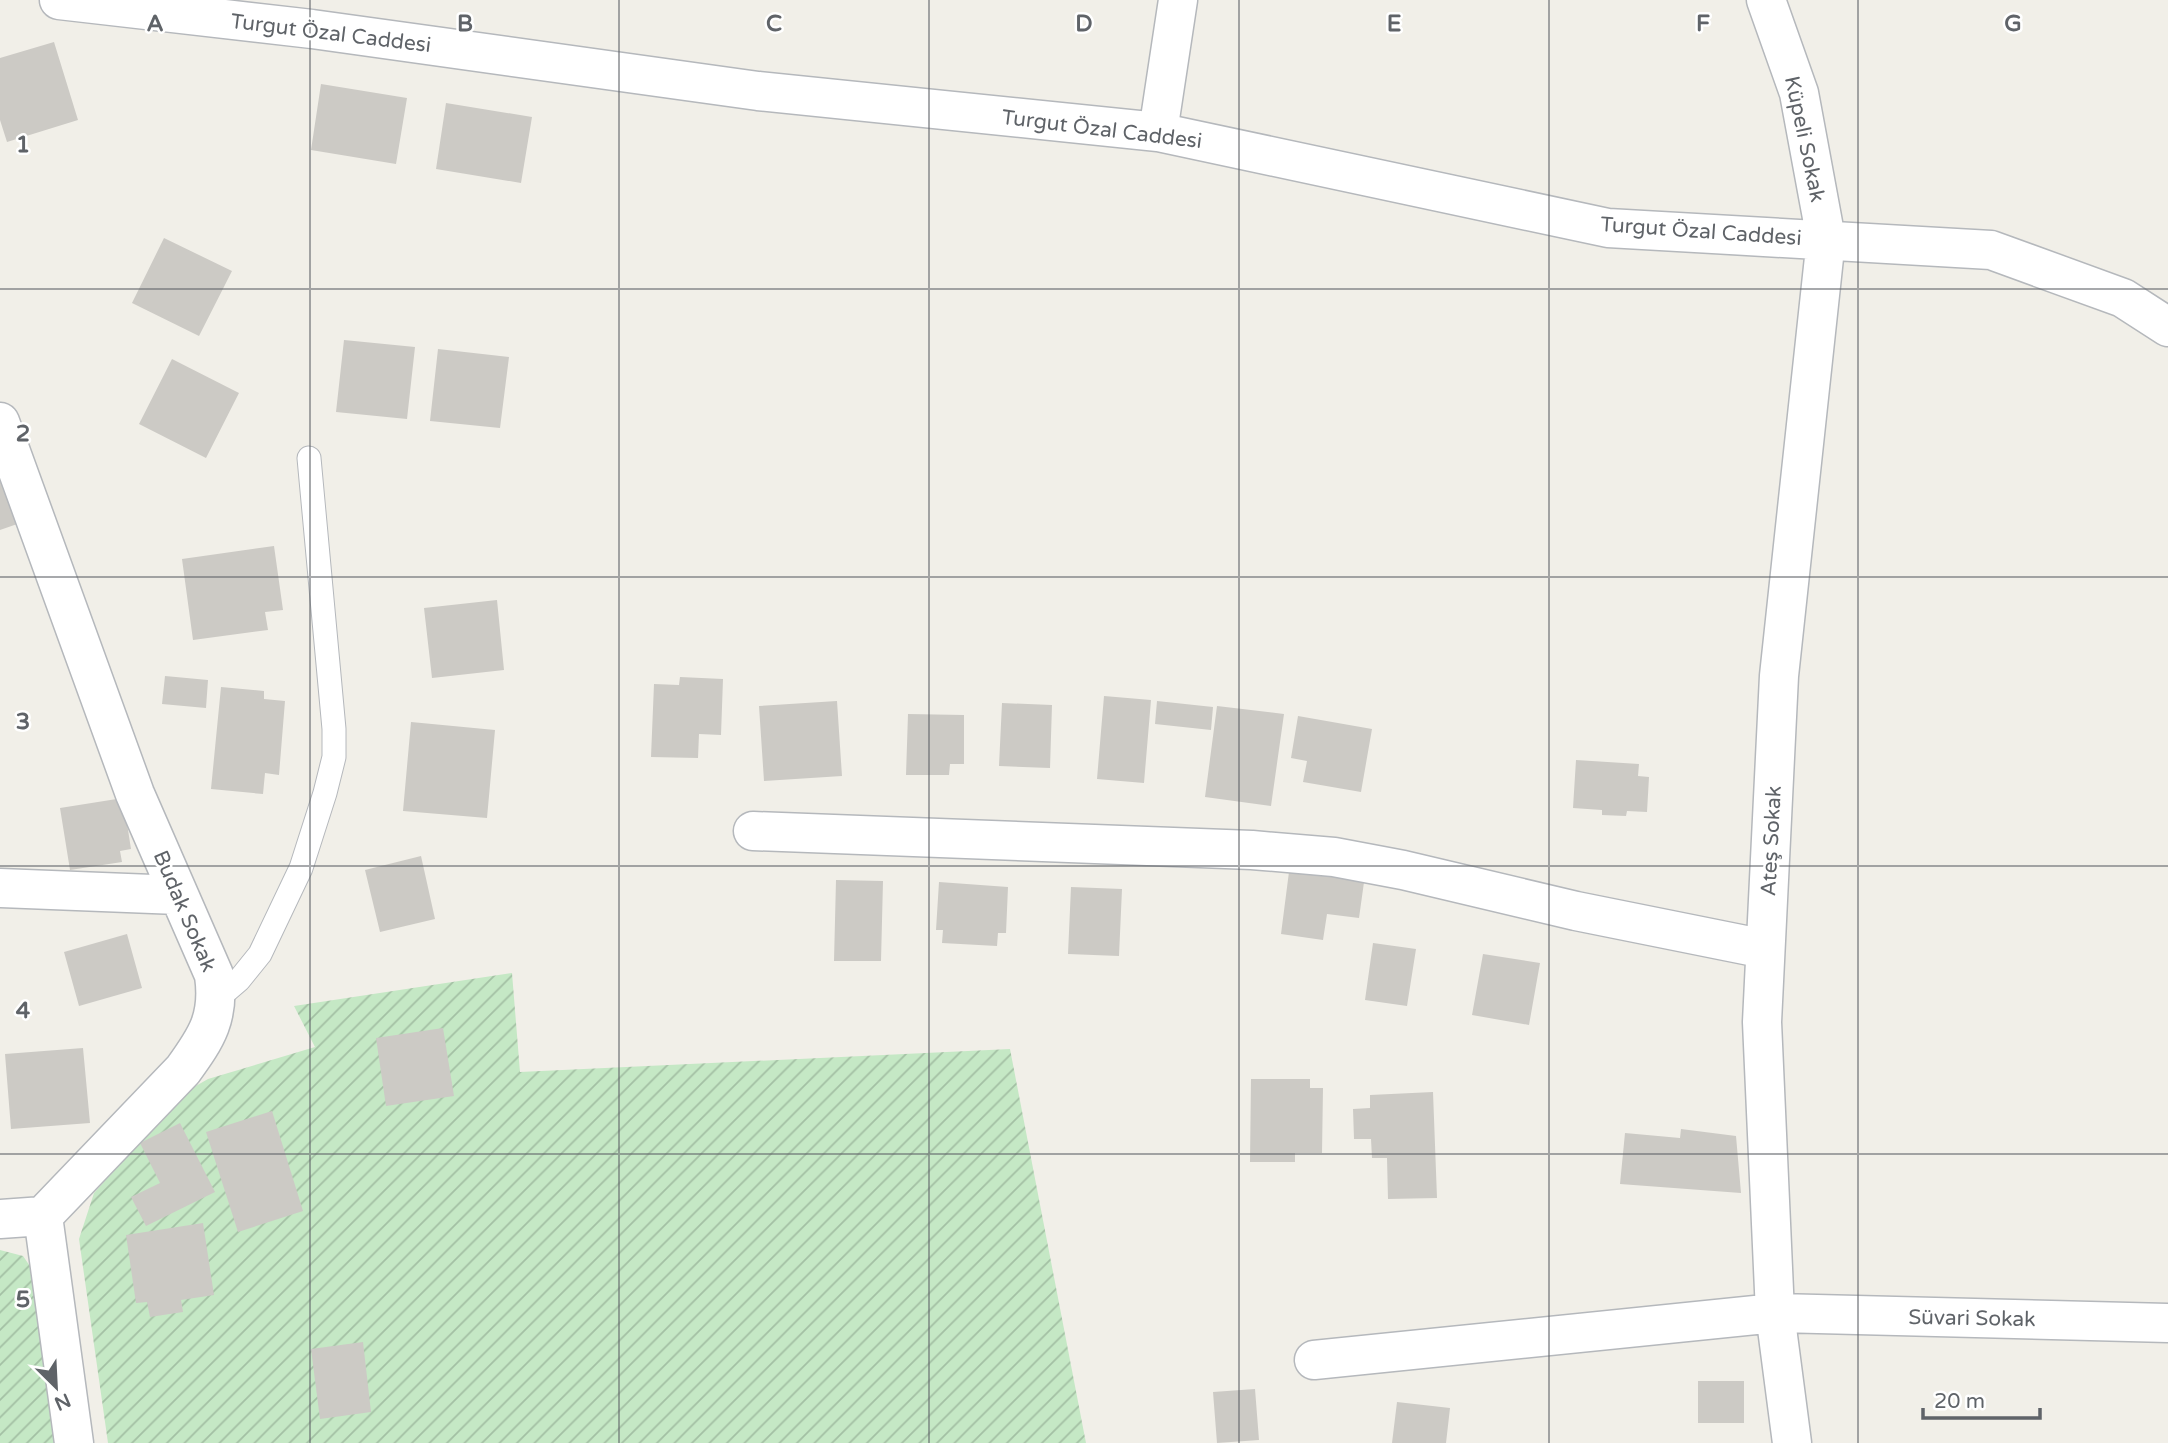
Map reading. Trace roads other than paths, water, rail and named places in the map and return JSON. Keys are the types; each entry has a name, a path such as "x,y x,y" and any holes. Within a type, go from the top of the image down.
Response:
{"street":[{"name":"Turgut Özal Caddesi","path":"59,0 312,29 758,91 1158,132 1608,228 1991,250 2123,298 2168,327"},
{"path":"1158,132 1178,0"},
{"name":"Küpeli Sokak","path":"1766,0 1799,93 1826,239"},
{"name":"Ateş Sokak","path":"1792,1443 1775,1313 1762,1022 1779,676 1826,239"},
{"name":"Budak Sokak","path":"0,422 135,794 214,975 218,998 214,1020 202,1044 183,1070 43,1216"},
{"path":"752,831 1252,849 1334,857 1765,949"},
{"path":"0,888 178,895"},
{"path":"0,1219 43,1216 74,1443"},
{"name":"Süvari Sokak","path":"1314,1360 1775,1313 2168,1323"}],"lane":[{"path":"218,998 239,980 260,954 301,868 334,757 334,729 309,458"}]}
